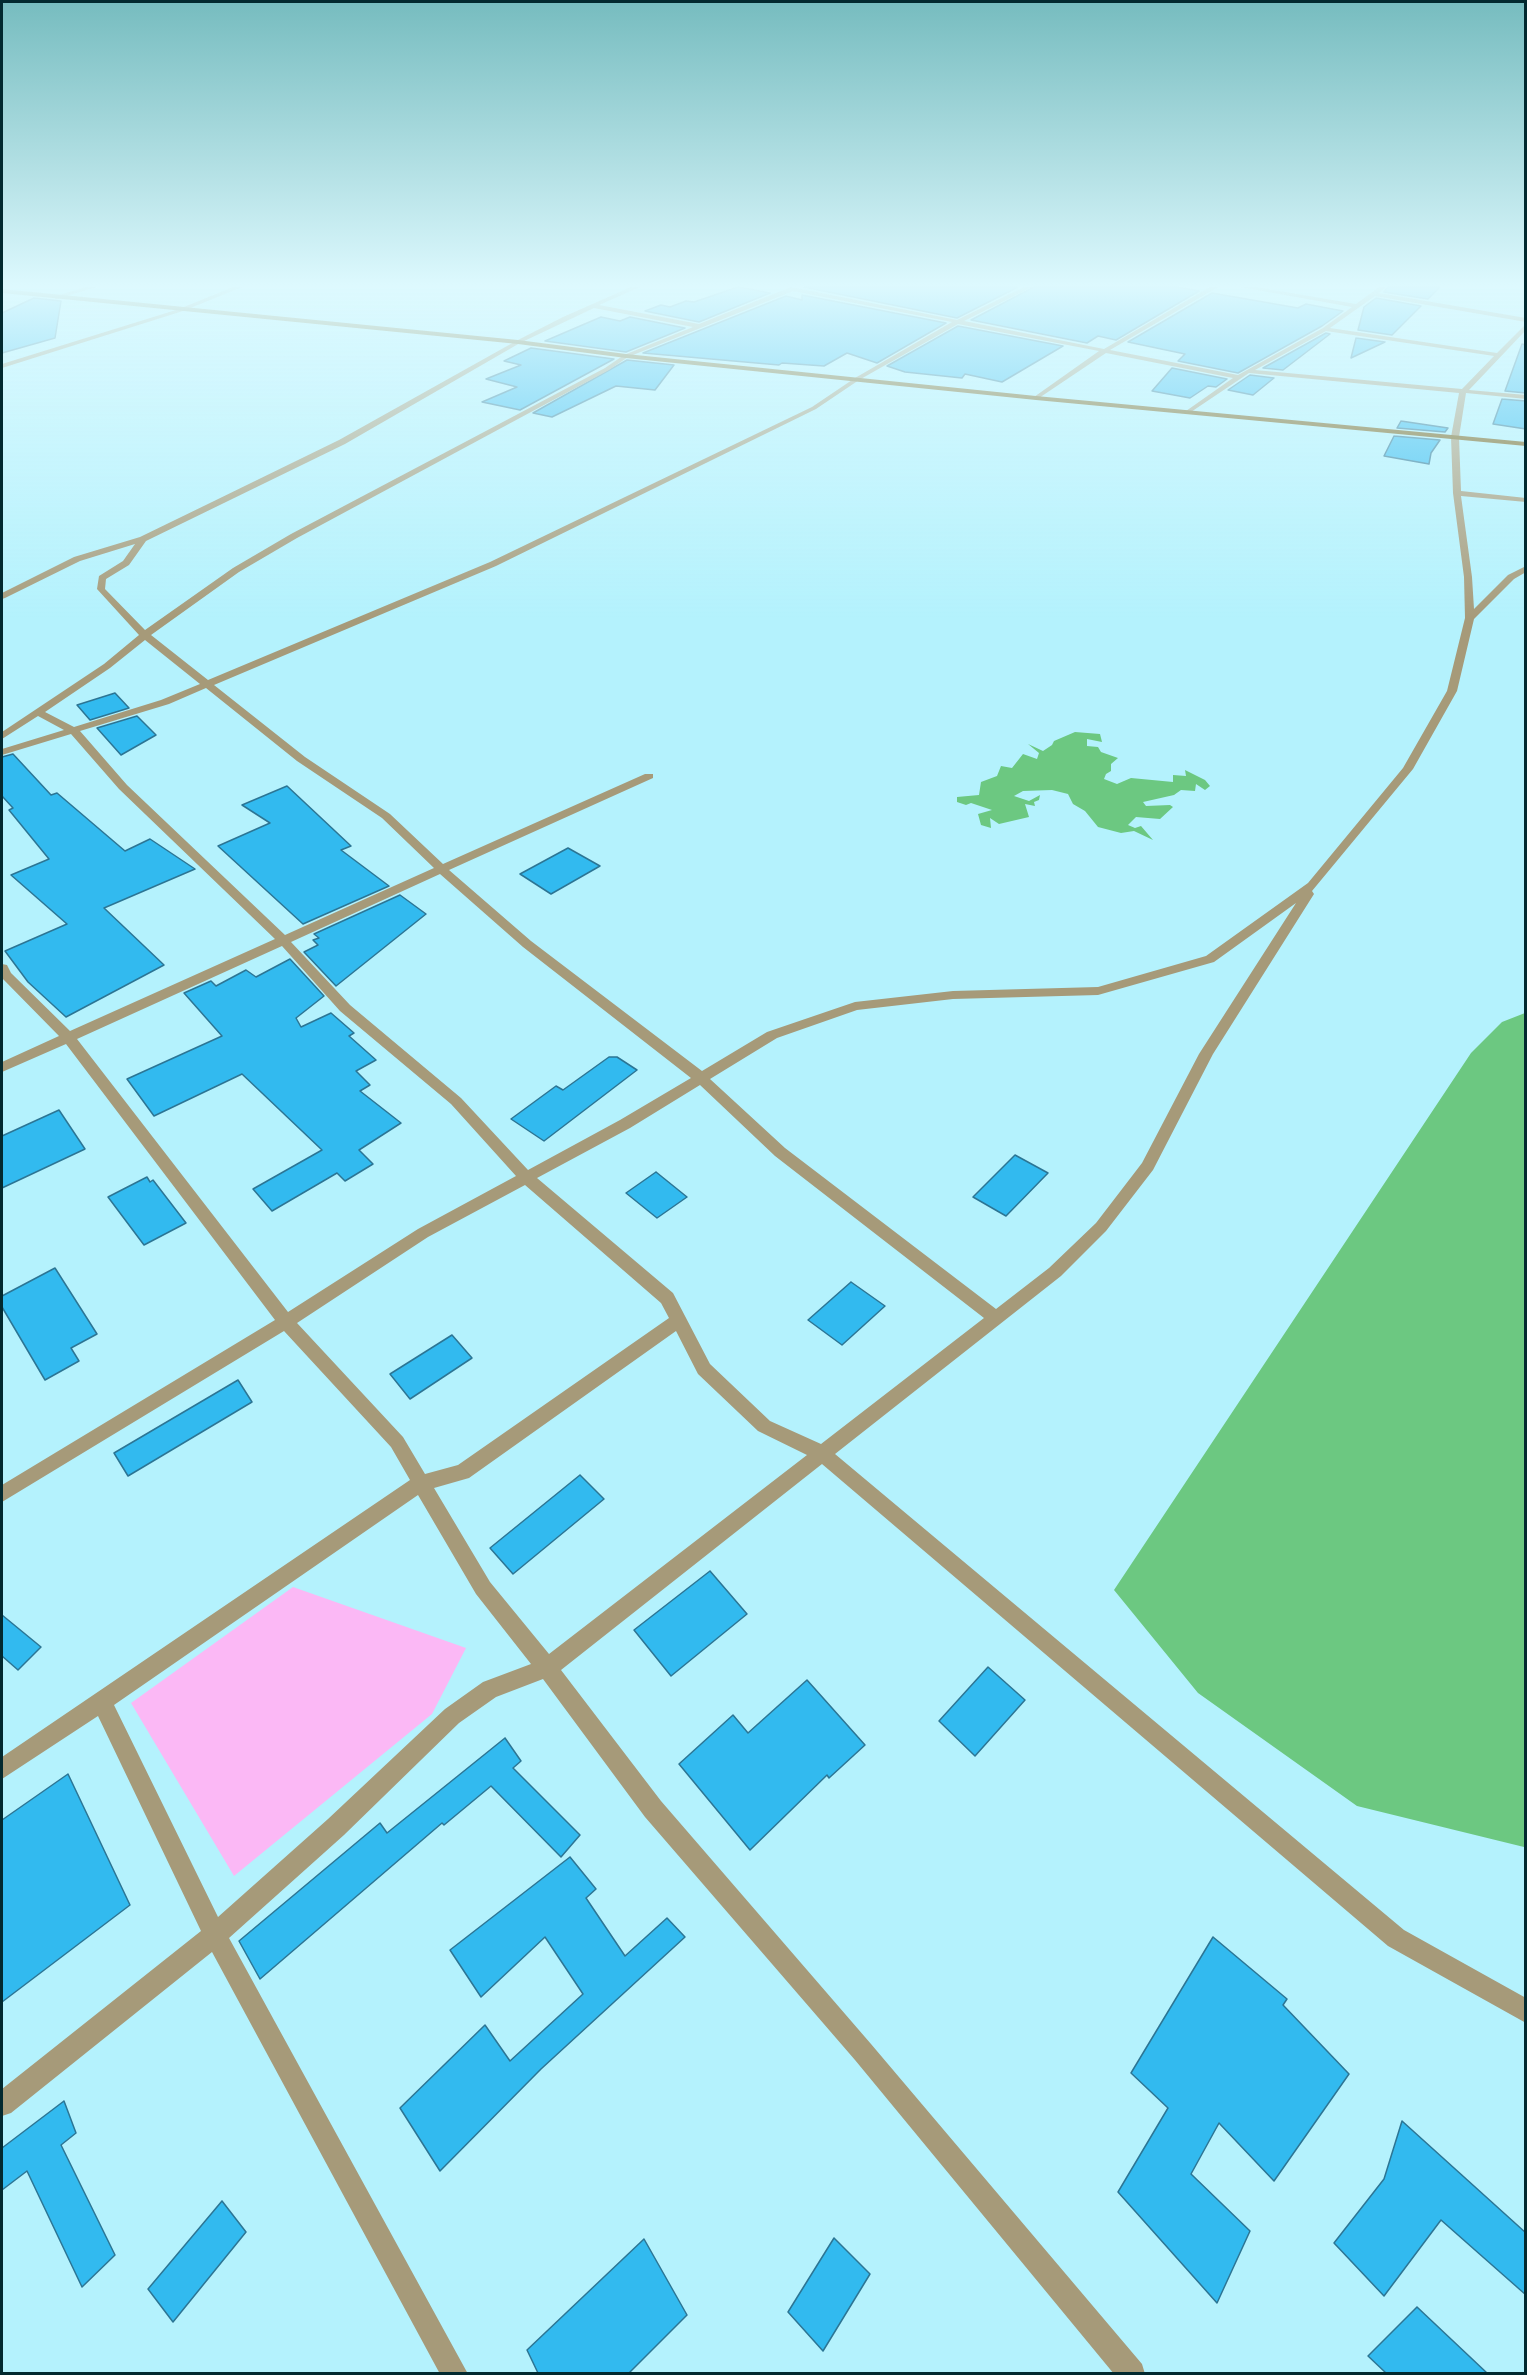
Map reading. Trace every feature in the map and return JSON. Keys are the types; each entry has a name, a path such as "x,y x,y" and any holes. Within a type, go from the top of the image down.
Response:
{"main road":[{"path":"1036,398 1526,444"}],"street":[{"path":"2,596 77,559 143,539 342,442 420,398"},
{"path":"2,736 107,666 145,635 236,570 294,536 553,398"},
{"path":"2,752 165,702 493,564 814,408 829,398"},
{"path":"1188,412 1208,398"},
{"path":"2,2104 216,1935 336,1827 452,1716 490,1689 547,1668 1055,1272 1101,1227 1148,1166 1206,1054 1312,886 1408,769 1452,691 1470,618 1468,577 1457,493 1455,437 1462,398"},
{"path":"1457,493 1526,500"},
{"path":"143,539 126,563 102,578 101,589 145,635 301,759 386,816 442,870 527,944 701,1078 780,1152 996,1318"},
{"path":"1470,618 1511,577 1526,568"},
{"path":"38,712 73,730 123,787 284,941 345,1008 456,1101 526,1177 667,1298 704,1369 764,1426 822,1453 1396,1938 1526,2011"},
{"path":"2,1067 649,776"},
{"path":"2,1494 286,1322 423,1233 625,1124 772,1035 855,1006 953,995 1098,991 1210,959 1312,886"},
{"path":"2,968 6,975 68,1037 286,1322 397,1443 483,1588 547,1668 653,1809 863,2052 1132,2373"},
{"path":"2,1768 421,1483 463,1472 679,1320"},
{"path":"101,1700 216,1935 455,2373"}],"shaded area":[{"path":"1075,732 1100,734 1102,742 1087,739 1087,746 1098,747 1101,752 1118,758 1111,764 1111,771 1104,779 1117,784 1131,778 1173,782 1173,775 1186,776 1185,770 1205,780 1210,786 1205,790 1196,784 1195,791 1181,790 1174,795 1143,802 1146,806 1170,805 1173,807 1160,819 1136,817 1128,825 1135,828 1141,826 1153,840 1134,831 1121,833 1098,827 1085,811 1073,804 1068,794 1052,790 1023,791 1014,796 1029,801 1040,795 1039,800 1034,802 1035,806 1025,804 1029,817 999,824 990,818 991,828 981,825 978,814 992,810 971,803 966,805 957,802 957,797 979,795 981,782 997,776 1001,766 1012,768 1023,754 1037,759 1039,753 1028,744 1043,751 1054,741"},
{"path":"1525,1013 1526,1842 1524,1847 1357,1806 1198,1693 1114,1590 1471,1053 1502,1022"},
{"path":"293,1587 466,1648 432,1714 234,1876 131,1703"}],"building":[{"path":"492,398 542,398 520,410 482,402"},
{"path":"560,398 592,398 552,417 533,413"},
{"path":"1502,399 1526,401 1526,429 1493,424"},
{"path":"1401,421 1448,428 1445,432 1397,428"},
{"path":"1394,436 1440,440 1431,453 1429,464 1384,456"},
{"path":"115,693 129,708 90,720 77,705"},
{"path":"137,716 156,735 121,755 97,728"},
{"path":"13,754 51,795 57,793 125,851 150,839 195,869 104,908 164,965 66,1017 28,982 5,951 67,924 11,875 49,859 9,810 13,808 2,796 2,757"},
{"path":"287,786 351,846 341,850 389,886 303,924 218,846 270,823 242,805"},
{"path":"568,848 600,866 551,894 520,874"},
{"path":"400,895 426,914 336,986 304,952 318,945 313,940 319,938 314,934"},
{"path":"290,959 324,996 296,1018 301,1027 331,1013 354,1033 349,1036 376,1060 356,1071 370,1085 360,1091 401,1123 359,1150 373,1164 345,1181 337,1173 272,1211 253,1189 322,1150 242,1074 154,1116 127,1079 222,1036 184,993 211,981 216,986 246,970 256,977"},
{"path":"609,1057 617,1057 637,1070 544,1141 511,1119 556,1086 563,1090"},
{"path":"59,1110 85,1149 2,1188 2,1136"},
{"path":"1015,1155 1048,1173 1006,1216 973,1197"},
{"path":"656,1172 687,1197 657,1218 626,1193"},
{"path":"147,1177 150,1182 153,1180 186,1223 144,1245 108,1197"},
{"path":"55,1268 97,1334 71,1348 79,1361 45,1380 2,1307 2,1296"},
{"path":"851,1282 885,1306 842,1345 808,1320"},
{"path":"452,1335 472,1358 410,1399 390,1374"},
{"path":"238,1380 252,1402 128,1476 114,1453"},
{"path":"580,1475 604,1499 513,1574 490,1548"},
{"path":"710,1571 747,1614 671,1676 634,1630"},
{"path":"2,1615 41,1647 18,1670 2,1656"},
{"path":"988,1667 1025,1700 975,1756 939,1721"},
{"path":"807,1680 865,1745 829,1778 827,1775 750,1850 679,1764 733,1715 748,1733"},
{"path":"505,1738 521,1761 513,1768 580,1835 561,1857 491,1786 444,1825 442,1823 260,1979 239,1941 380,1823 387,1833"},
{"path":"68,1774 130,1905 2,2002 2,1820"},
{"path":"570,1857 596,1889 586,1898 625,1956 667,1918 685,1937 541,2069 440,2171 400,2108 485,2025 510,2061 583,1994 545,1937 481,1997 450,1950"},
{"path":"1213,1937 1287,1999 1283,2005 1349,2074 1274,2181 1219,2123 1191,2174 1250,2231 1217,2303 1118,2192 1168,2108 1131,2073"},
{"path":"64,2101 76,2133 61,2145 115,2255 82,2287 27,2171 2,2190 2,2148"},
{"path":"1402,2121 1526,2233 1526,2295 1441,2220 1384,2296 1334,2243 1384,2179"},
{"path":"222,2201 246,2232 173,2322 148,2289"},
{"path":"834,2238 870,2274 823,2351 788,2312"},
{"path":"644,2239 687,2315 629,2373 538,2373 527,2350"},
{"path":"1417,2307 1487,2373 1386,2373 1368,2356"}]}
